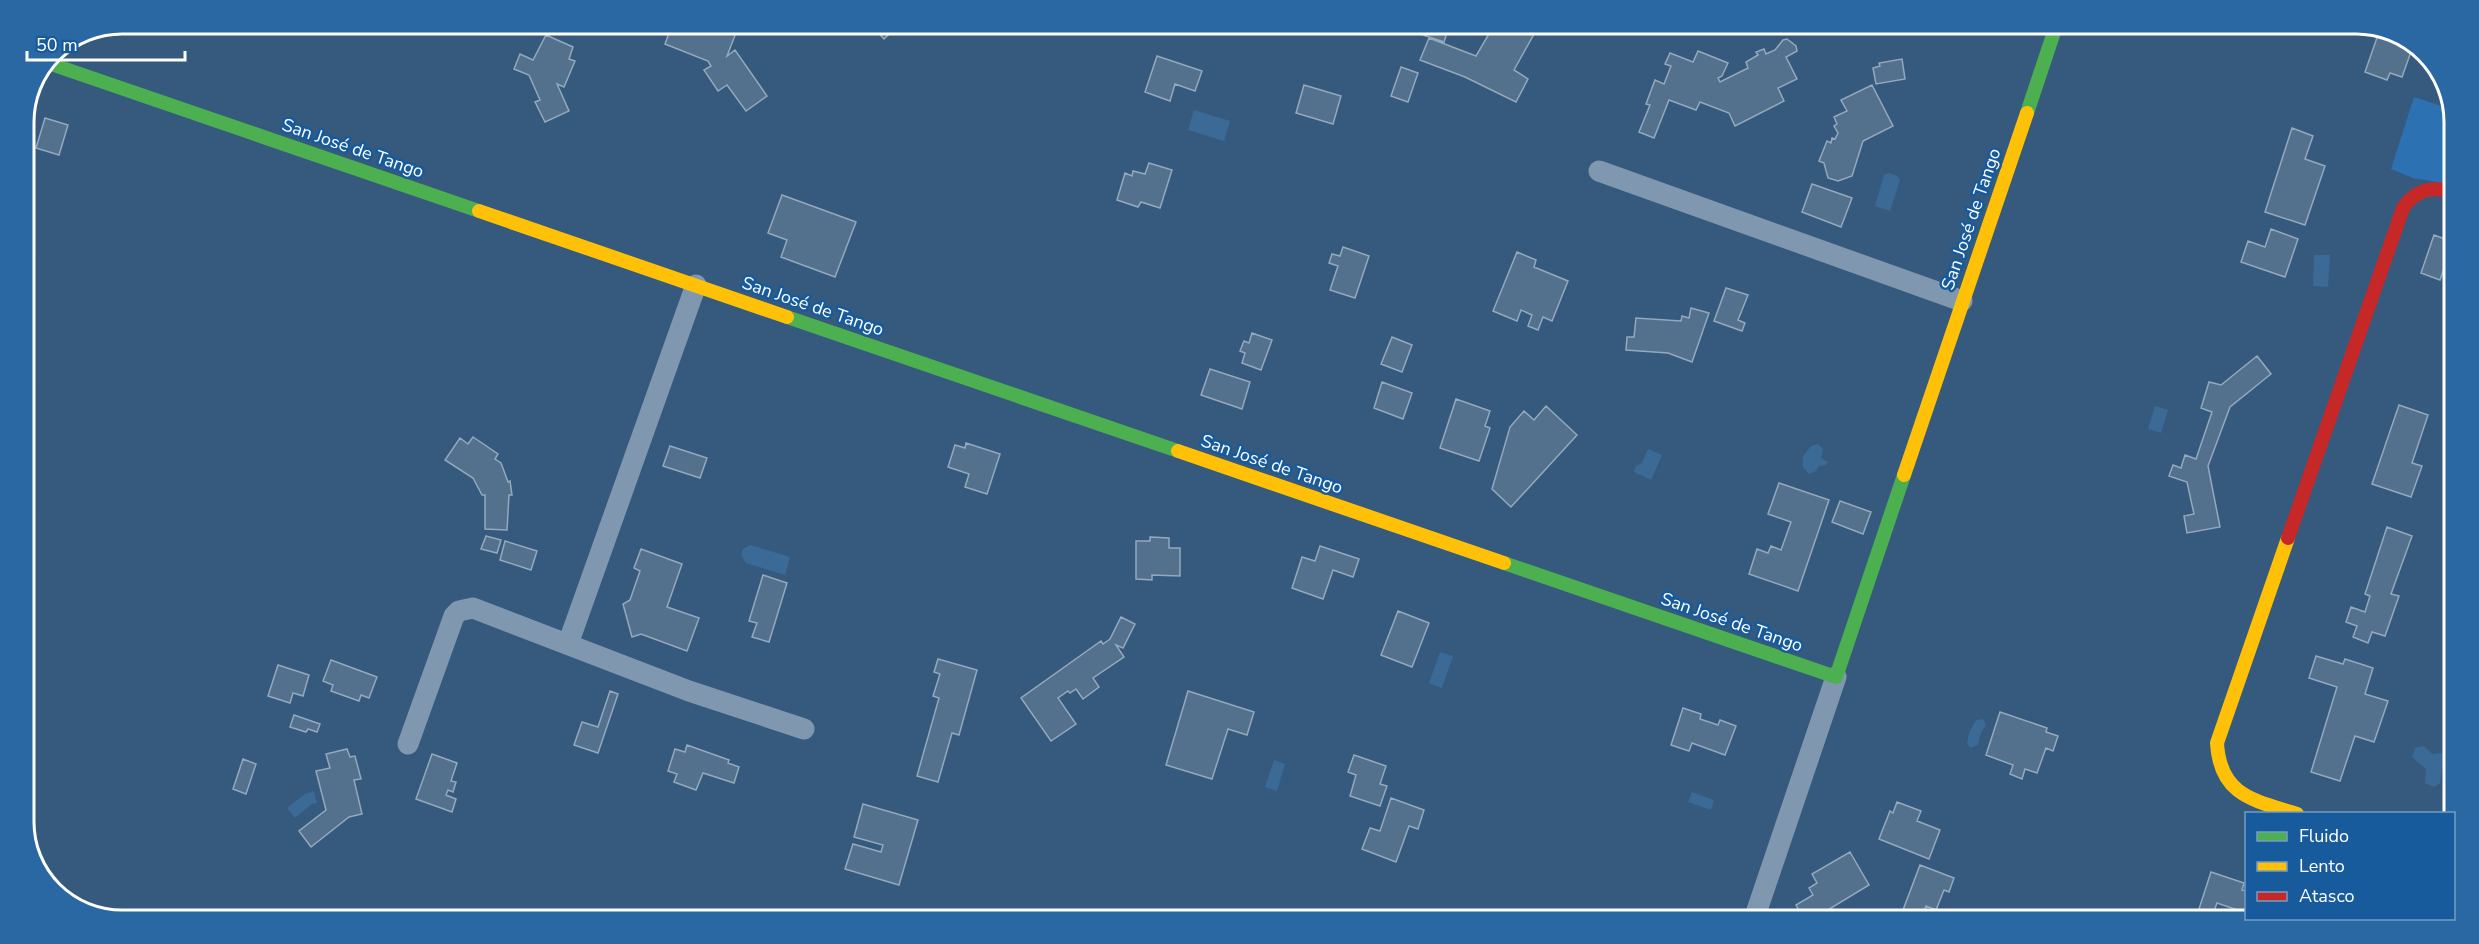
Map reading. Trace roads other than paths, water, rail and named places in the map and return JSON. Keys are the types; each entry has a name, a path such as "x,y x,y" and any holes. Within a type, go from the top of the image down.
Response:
{"street":[{"name":"San José de Tango","path":"55,66 1836,677 2053,34"},
{"path":"1599,171 1962,301"},
{"path":"2294,812 2236,790 2221,772 2217,743 2403,208 2407,200 2421,191 2437,188 2444,190"},
{"path":"568,644 696,285"},
{"path":"408,744 454,616 459,611 473,608 689,691 804,729"},
{"path":"1757,910 1836,677"}]}
